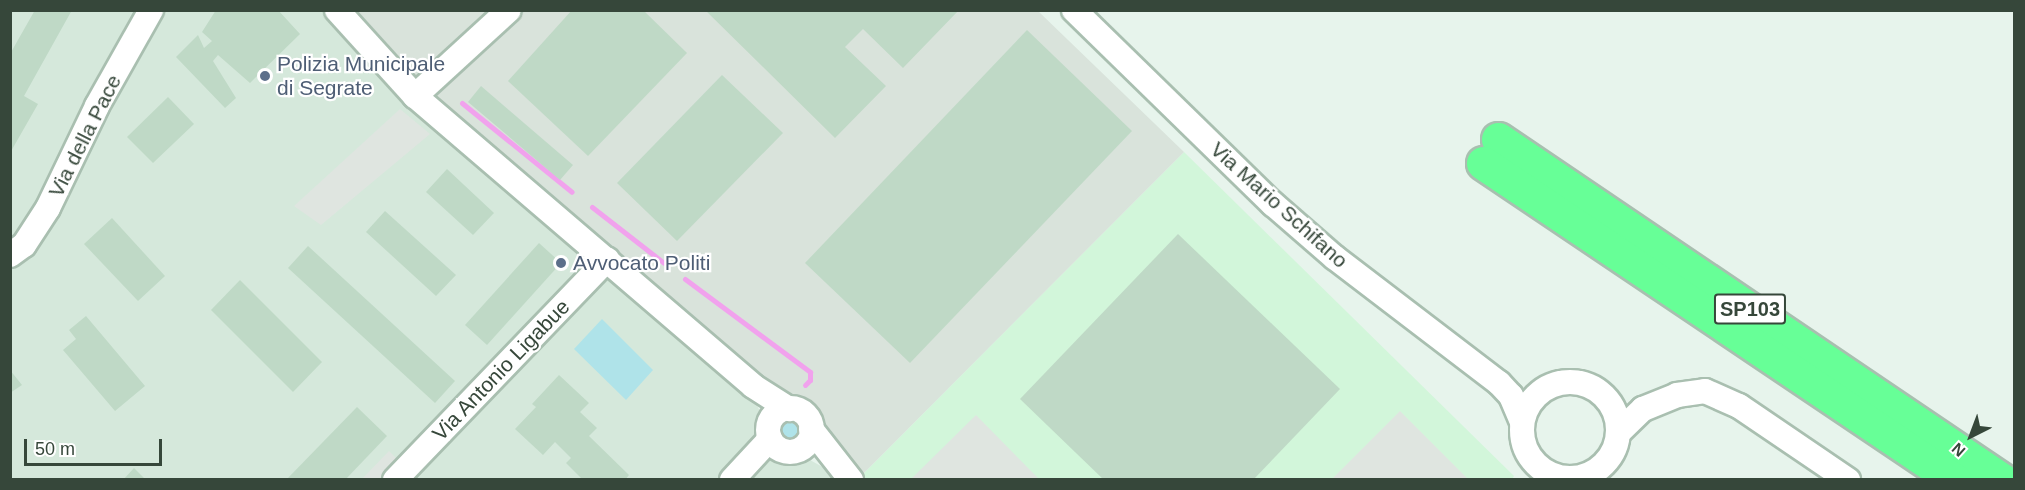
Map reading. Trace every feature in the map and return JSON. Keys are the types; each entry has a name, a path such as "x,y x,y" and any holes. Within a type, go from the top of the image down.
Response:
{"highway":[{"name":"SP103","path":"1954,480 1490,151 2002,480"}],"street":[{"name":"Via della Pace","path":"10,255 24,245 48,208 97,106 151,10"},
{"path":"337,10 415,96 753,387 777,437 847,475"},
{"path":"415,96 509,10"},
{"name":"Via Mario Schifano","path":"1074,10 1273,204 1334,257 1499,383 1511,396 1522,422"},
{"name":"Via Antonio Ligabue","path":"394,480 607,260"},
{"path":"1499,383 1549,386 1578,382 1604,396 1629,402 1663,400 1698,392 1723,397 1848,480"},
{"path":"1524,480 1527,453 1522,422 1531,401 1549,386"},
{"path":"1527,453 1554,478 1577,477 1599,468 1612,453 1618,433 1613,409 1604,396"},
{"path":"1618,433 1643,409 1663,400"},
{"path":"732,480 803,413 811,429 847,475"}],"shaded area":[{"path":"10,11 328,11 748,388 764,419 764,437 769,445 789,457 801,455 844,479 11,479"},
{"path":"345,11 1038,11 1184,152 858,479 816,427 812,415 791,402 423,96"},
{"path":"400,109 430,134 321,225 294,206"},
{"path":"1184,152 1514,476 1512,480 858,479"},
{"path":"602,319 653,370 626,400 574,349"},
{"path":"1400,411 1468,479 1332,479"},
{"path":"976,415 1039,479 911,479"},
{"path":"790,416 796,417 804,425 804,437 796,445 790,446 784,445 776,437 775,431 776,425 784,417"},
{"path":"389,451 398,460 379,479 361,480"}],"building":[{"path":"35,10 72,10 24,96 38,104 10,153 10,54"},
{"path":"216,10 278,10 300,34 250,83 218,55 213,61 236,98 225,108 176,57 198,35 204,48 212,41 202,32"},
{"path":"572,10 643,10 687,53 588,156 508,81"},
{"path":"705,10 959,10 903,68 863,29 845,47 886,86 835,138"},
{"path":"1027,30 1132,131 910,363 805,263"},
{"path":"722,75 783,133 677,241 617,183"},
{"path":"481,86 573,165 560,180 468,102"},
{"path":"168,97 194,124 153,163 127,137"},
{"path":"447,169 494,213 473,235 426,192"},
{"path":"385,211 456,275 436,296 366,232"},
{"path":"112,218 165,276 138,301 84,244"},
{"path":"1178,234 1340,389 1253,480 1104,480 1020,399"},
{"path":"539,243 561,263 487,345 465,325"},
{"path":"308,246 455,381 435,403 288,268"},
{"path":"240,280 322,362 293,392 211,310"},
{"path":"86,316 145,386 115,411 63,350 76,339 69,330"},
{"path":"10,370 22,385 10,393"},
{"path":"559,375 589,403 580,412 597,428 589,436 629,475 625,480 583,480 566,463 571,458 555,442 543,455 515,429 536,407 532,404"},
{"path":"357,407 387,436 345,480 286,480"},
{"path":"134,468 146,480 123,480"}],"waterway":[{"path":"462,103 572,192"},
{"path":"592,207 664,263"},
{"path":"685,279 810,372 810,380 805,385"}],"place":[{"name":"Polizia Municipale di Segrate","path":"265,76"},
{"name":"Avvocato Politi","path":"561,263"}]}
